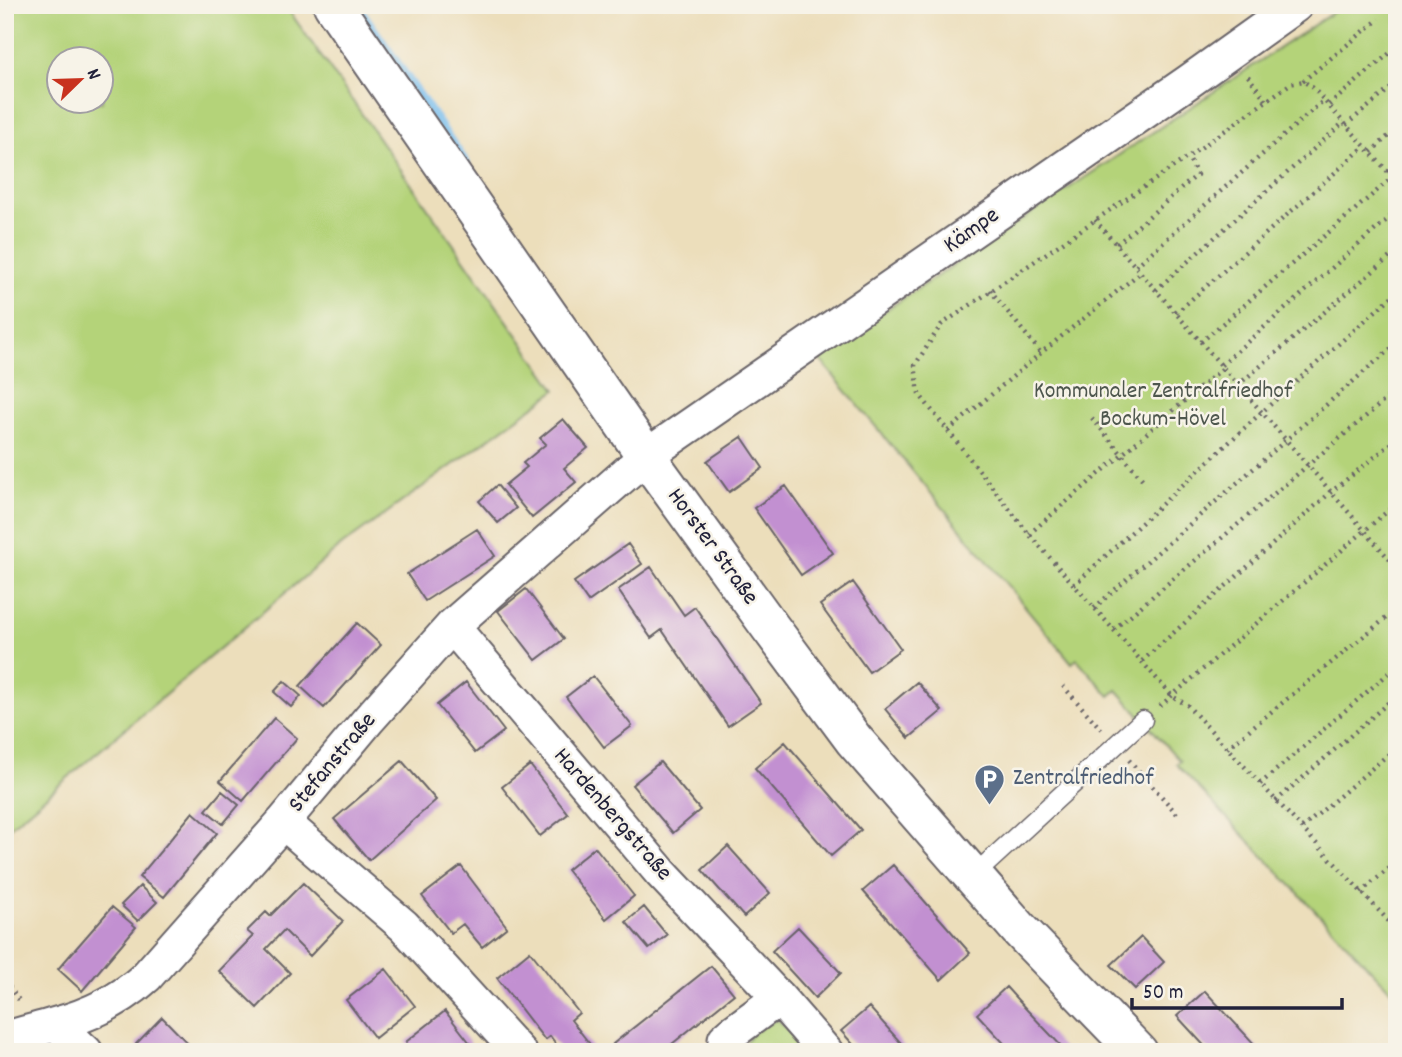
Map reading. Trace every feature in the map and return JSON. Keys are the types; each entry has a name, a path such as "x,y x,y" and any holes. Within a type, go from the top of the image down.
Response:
{"street":[{"name":"Horster Straße","path":"333,5 646,456 854,740 1049,962 1138,1052"},
{"name":"Kämpe","path":"646,456 1296,5"},
{"name":"Stefanstraße","path":"5,1039 57,1024 111,1003 139,984 452,626 646,456"},
{"name":"Hardenbergstraße","path":"452,626 661,873 826,1052"},
{"path":"283,822 404,926 519,1052"},
{"path":"727,1052 725,1039 779,998"},
{"path":"57,1024 86,1052"}],"lane":[{"path":"972,877 1143,720"}],"path":[{"path":"1379,19 1304,81 1290,84 1188,157 941,325 915,365 919,394 1029,534 1172,696 1186,705 1397,930"},
{"path":"1136,266 1326,102 1397,47"},
{"path":"1304,81 1393,177"},
{"path":"1156,289 1345,124 1397,83"},
{"path":"1371,152 1397,128"},
{"path":"1176,313 1365,145"},
{"path":"1117,244 1197,175 1188,157"},
{"path":"1200,342 1393,177 1397,166"},
{"path":"1029,534 1397,211"},
{"path":"1095,220 1397,568"},
{"path":"1238,385 1397,251"},
{"path":"948,431 1141,272"},
{"path":"990,290 1041,353"},
{"path":"1074,585 1397,292"},
{"path":"1094,608 1397,343"},
{"path":"1114,629 1397,390"},
{"path":"1092,418 1143,480"},
{"path":"1142,661 1331,492 1397,439"},
{"path":"1143,720 1397,503"},
{"path":"1227,748 1397,608"},
{"path":"1260,784 1397,666"},
{"path":"1276,801 1397,695"},
{"path":"1302,828 1397,747"},
{"path":"1361,892 1397,862"},
{"path":"1390,922 1397,917"}],"green space":[{"path":"5,5 285,5 556,390 337,549 5,831"},
{"name":"Kommunaler Zentralfriedhof Bockum-Hövel","path":"1344,5 1397,5 1397,997 1176,764 1180,761 1117,690 1110,696 1077,659 1072,663 817,356"},
{"path":"777,1019 811,1052 745,1052 750,1036"}],"building":[{"path":"563,419 588,448 564,468 576,482 532,518 505,485 527,467 523,463 546,444 540,438"},
{"path":"742,437 763,468 729,492 707,461"},
{"path":"497,485 516,508 498,523 479,501"},
{"path":"786,486 833,553 801,575 754,508"},
{"path":"477,529 495,556 425,601 407,574"},
{"path":"628,544 642,564 588,602 574,582"},
{"path":"651,567 684,615 695,607 761,703 728,726 662,630 651,638 618,590"},
{"path":"853,582 901,649 869,672 820,605"},
{"path":"526,589 564,639 536,660 498,611"},
{"path":"357,623 381,645 324,708 300,686"},
{"path":"593,676 632,726 604,747 566,697"},
{"path":"284,681 301,696 291,707 274,692"},
{"path":"466,682 504,731 475,753 437,705"},
{"path":"917,682 942,711 909,738 885,709"},
{"path":"274,718 297,738 243,801 220,781"},
{"path":"785,742 861,830 831,856 755,768"},
{"path":"402,761 436,800 369,860 334,819"},
{"path":"660,762 700,810 673,833 632,785"},
{"path":"530,765 568,814 540,836 502,787"},
{"path":"222,791 239,805 223,824 206,810"},
{"path":"193,812 217,833 164,897 139,877"},
{"path":"728,846 770,893 744,917 702,870"},
{"path":"595,847 634,896 606,919 567,870"},
{"path":"893,865 970,953 941,980 863,891"},
{"path":"461,866 507,927 482,947 463,924 451,933 422,896"},
{"path":"303,883 343,921 310,956 284,930 266,949 290,973 257,1008 219,971 253,936 247,931 266,912 270,916"},
{"path":"140,886 157,902 138,921 121,905"},
{"path":"112,907 136,927 82,991 58,969"},
{"path":"644,907 667,935 649,949 626,922"},
{"path":"798,927 841,973 815,998 772,951"},
{"path":"1141,937 1164,962 1135,989 1111,965"},
{"path":"530,951 579,1013 571,1020 596,1052 562,1052 550,1036 545,1040 497,978"},
{"path":"711,966 734,994 662,1052 620,1052 613,1044"},
{"path":"386,969 415,1006 375,1038 346,1000"},
{"path":"1006,987 1067,1052 1012,1052 977,1014"},
{"path":"1205,991 1259,1049 1257,1052 1210,1052 1177,1016"},
{"path":"869,1007 909,1052 860,1052 841,1031"},
{"path":"445,1011 477,1052 414,1052 406,1042"},
{"path":"162,1017 196,1052 144,1052 136,1044"}],"waterway":[{"path":"357,5 466,163"}],"place":[{"name":"Zentralfriedhof","path":"990,806"}]}
